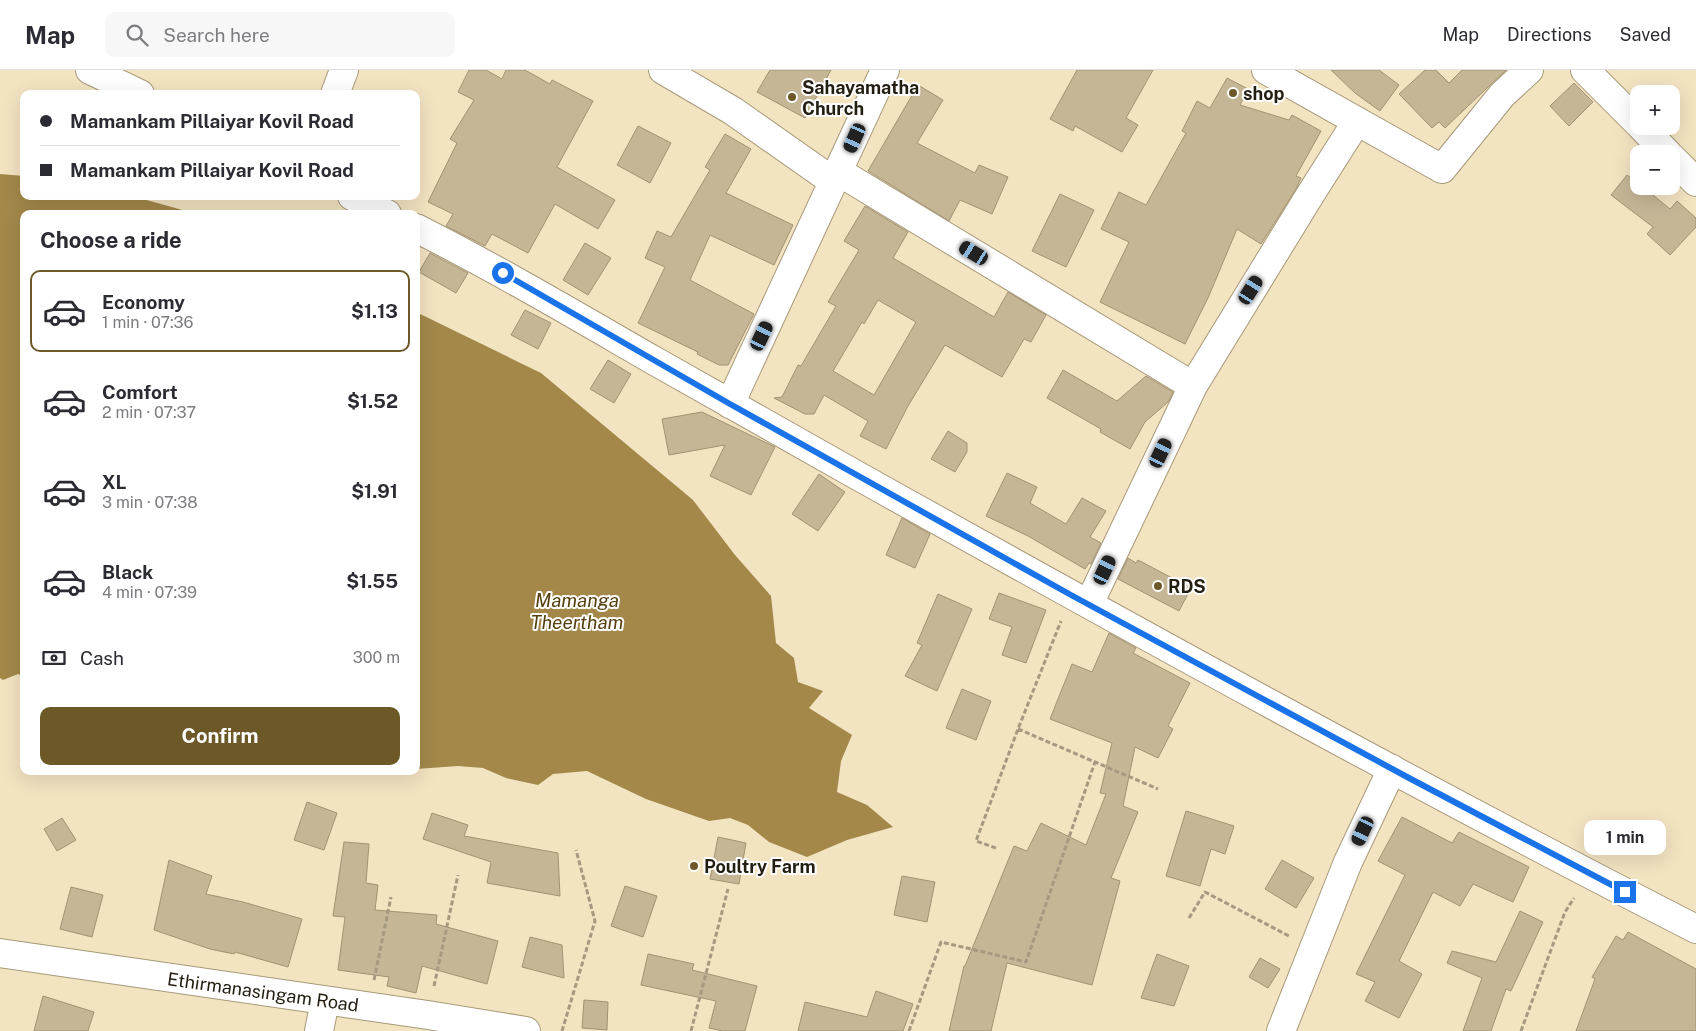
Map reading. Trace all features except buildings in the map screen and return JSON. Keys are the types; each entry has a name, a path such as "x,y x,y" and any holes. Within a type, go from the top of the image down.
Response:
{"street":[{"path":"90,70 132,90"},
{"path":"336,90 344,70"},
{"path":"663,70 734,111 837,177 1193,386"},
{"path":"730,404 837,177 885,70"},
{"path":"1266,70 1442,169 1502,95 1529,70"},
{"path":"1585,70 1630,115"},
{"path":"1080,600 1193,386 1357,122"},
{"path":"1650,135 1659,145"},
{"path":"1680,166 1696,182"},
{"path":"360,200 379,210"},
{"path":"420,230 486,264 730,404 1080,600 1392,769 1696,929"},
{"path":"1281,1031 1348,862 1392,769"},
{"name":"Ethirmanasingam Road","path":"0,953 526,1031"},
{"path":"320,1031 325,1001"}],"path":[{"path":"996,848 976,840 1018,728 1080,600"},
{"path":"1018,728 1158,789"},
{"path":"909,1031 942,942 1026,962 1095,762"},
{"path":"562,1031 595,921 576,850"},
{"path":"1521,1031 1565,912 1590,874"},
{"path":"428,1015 458,875"},
{"path":"691,1031 728,889"},
{"path":"1190,918 1206,892 1314,949"},
{"path":"369,1008 391,897"}],"water":[{"path":"0,174 20,176 20,200 146,200 183,210 20,210 20,675 18,674 3,680 0,678"},
{"name":"Mamanga Theertham","path":"420,314 541,373 693,500 735,555 771,596 776,643 794,658 798,682 823,691 809,708 852,735 841,761 837,792 867,805 893,827 847,840 807,857 769,842 748,825 730,818 709,821 646,799 587,771 553,774 538,785 506,778 483,768 458,766 420,769"}],"place":[{"name":"shop","path":"1233,93"},
{"name":"Sahayamatha Church","path":"792,97"},
{"name":"RDS","path":"1158,586"},
{"name":"Poultry Farm","path":"694,866"}],"route":[{"path":"503,273 730,404 1071,595 1409,778 1625,892"}]}
